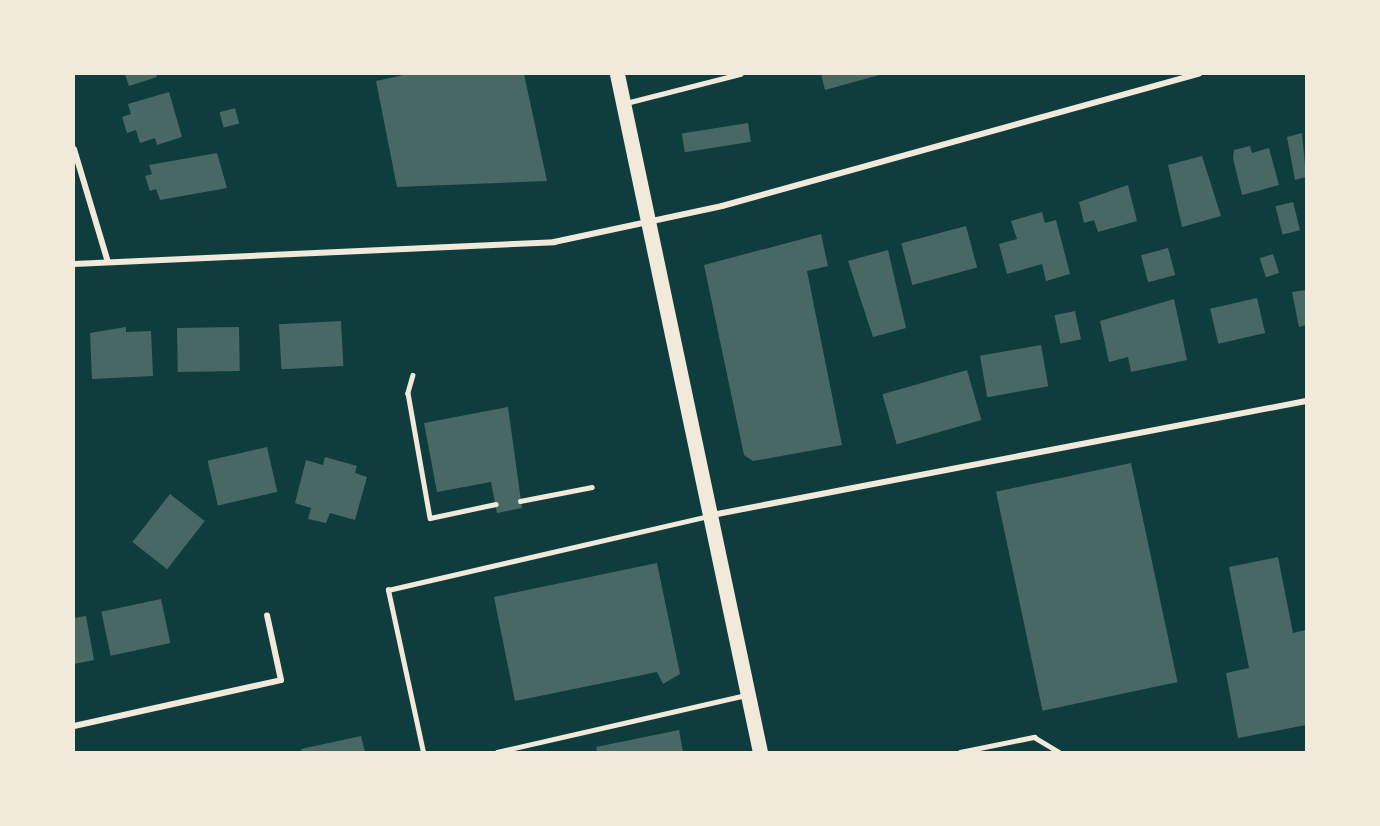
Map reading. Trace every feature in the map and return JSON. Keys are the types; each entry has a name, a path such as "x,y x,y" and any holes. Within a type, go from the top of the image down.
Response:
{"main road":[{"path":"617,74 760,753"}],"street":[{"path":"74,264 554,242 648,223 1199,74"},
{"path":"74,149 108,262"},
{"path":"711,515 1306,401"},
{"path":"74,726 280,680 267,615"}],"lane":[{"path":"623,104 740,74"},
{"path":"413,375 408,393 430,518 496,504"},
{"path":"520,501 592,487"},
{"path":"423,753 387,590 711,515"},
{"path":"497,753 748,695"},
{"path":"960,753 1034,737 1059,753"}],"building":[{"path":"125,74 156,74 157,77 129,86"},
{"path":"408,74 524,74 547,181 397,187 376,81"},
{"path":"821,74 883,74 825,90"},
{"path":"169,92 182,137 157,145 155,138 140,143 136,130 127,133 122,117 131,114 128,104"},
{"path":"235,108 239,123 224,128 220,112"},
{"path":"748,123 751,142 685,152 682,133"},
{"path":"1302,133 1306,177 1295,180 1287,137"},
{"path":"1250,146 1252,153 1269,148 1279,185 1242,195 1233,158 1234,150"},
{"path":"217,153 227,188 160,200 156,189 150,191 145,176 152,174 149,165"},
{"path":"1202,156 1221,216 1182,227 1168,165"},
{"path":"1128,185 1137,221 1098,232 1094,220 1084,223 1079,202"},
{"path":"1293,202 1300,230 1283,234 1276,206"},
{"path":"1042,212 1045,223 1056,220 1070,274 1046,281 1042,264 1007,274 999,244 1017,239 1011,221"},
{"path":"966,226 977,268 912,285 901,243"},
{"path":"821,234 828,266 807,271 842,445 753,461 744,455 704,265"},
{"path":"1168,248 1175,275 1148,282 1141,255"},
{"path":"888,250 906,328 873,337 848,261"},
{"path":"1273,254 1279,273 1266,277 1260,258"},
{"path":"1306,290 1306,325 1299,327 1292,292"},
{"path":"1257,298 1265,333 1218,344 1210,309"},
{"path":"1174,299 1187,360 1131,372 1128,357 1109,362 1100,321"},
{"path":"1075,311 1081,339 1060,344 1054,315"},
{"path":"341,321 343,366 281,369 279,324"},
{"path":"126,327 126,332 151,331 153,376 92,379 90,333"},
{"path":"239,327 240,371 178,372 177,328"},
{"path":"1041,345 1048,386 987,397 980,356"},
{"path":"967,370 981,420 897,444 882,394"},
{"path":"508,407 522,508 497,513 491,482 437,492 424,423"},
{"path":"267,447 277,492 218,506 208,461"},
{"path":"325,457 357,466 355,473 367,477 355,520 330,513 326,523 308,519 311,508 295,503 306,460 323,465"},
{"path":"1131,463 1178,682 1043,711 996,492"},
{"path":"170,494 205,521 167,569 132,542"},
{"path":"1278,557 1293,633 1306,630 1306,725 1238,738 1226,673 1249,668 1229,567"},
{"path":"657,563 680,674 663,684 657,672 515,701 494,597"},
{"path":"161,599 170,643 111,656 101,612"},
{"path":"86,616 94,660 74,664 74,618"},
{"path":"679,730 683,752 597,752 596,747"},
{"path":"361,736 365,752 302,752 301,749"}]}
